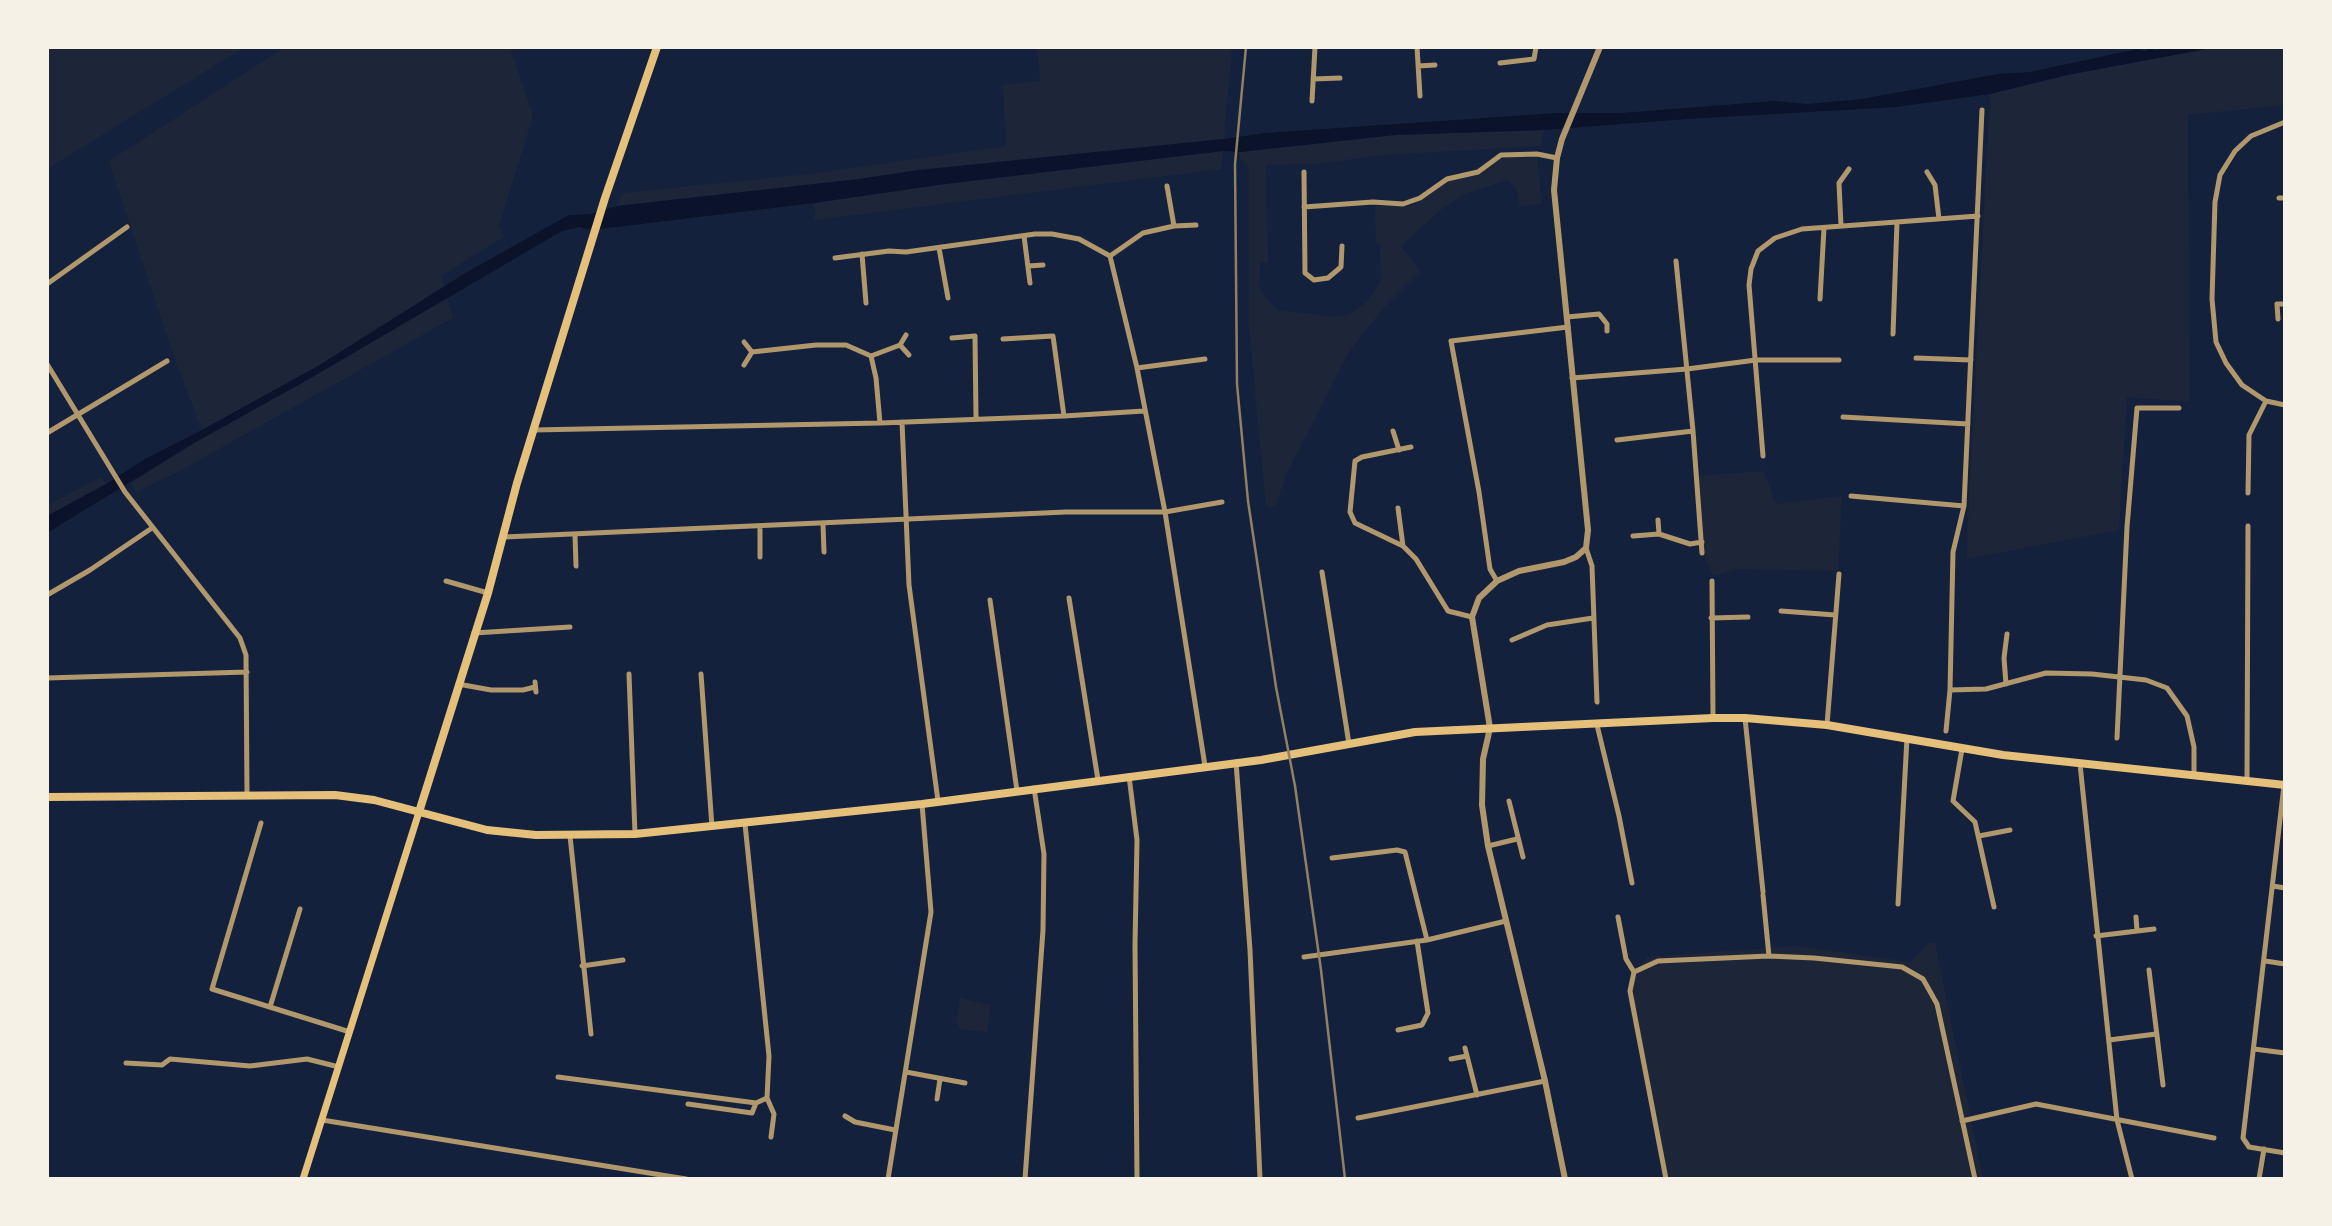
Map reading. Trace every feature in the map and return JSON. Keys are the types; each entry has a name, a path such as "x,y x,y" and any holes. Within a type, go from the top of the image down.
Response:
{"main road":[{"path":"303,1179 488,593 533,430 602,206 657,47"},
{"path":"47,797 335,796 374,800 487,830 570,836 635,834 922,804 1236,762 1415,732 1713,718 1827,725 1962,749 2284,785"}],"street":[{"path":"1312,101 1315,47"},
{"path":"1417,47 1420,96"},
{"path":"1500,63 1534,59 1536,47"},
{"path":"1597,702 1592,566 1586,548 1588,530 1554,190 1557,158 1565,130 1600,47"},
{"path":"1418,66 1435,65"},
{"path":"1313,79 1340,78"},
{"path":"1946,731 1950,690 1953,552 1964,506 1982,110"},
{"path":"2285,122 2251,136 2235,151 2220,175 2215,202 2212,299 2216,342 2226,363 2242,385 2266,401 2285,405"},
{"path":"1304,207 1373,202 1403,204 1420,198 1447,179 1478,172 1502,155 1537,153 1557,158"},
{"path":"1842,226 1839,183 1849,169"},
{"path":"1304,172 1305,273 1314,280 1328,278 1341,267 1342,246"},
{"path":"1927,172 1936,185 1939,219"},
{"path":"1167,186 1174,226"},
{"path":"1763,456 1749,285 1751,269 1758,251 1775,238 1802,229 1978,216"},
{"path":"1893,334 1897,222"},
{"path":"1110,256 1143,233 1174,226 1196,225"},
{"path":"47,285 127,226"},
{"path":"1820,299 1824,228"},
{"path":"835,258 889,251 906,253 1052,234 1079,239 1110,256 1137,368 1165,512 1205,766"},
{"path":"1024,236 1030,283"},
{"path":"939,248 948,298"},
{"path":"862,254 866,303"},
{"path":"1676,261 1702,554"},
{"path":"1028,266 1043,265"},
{"path":"2278,319 2277,304 2285,304"},
{"path":"1567,317 1599,314 1607,324 1607,331"},
{"path":"1497,581 1490,569 1479,492 1451,341 1568,327"},
{"path":"752,352 816,345 846,345 871,356 900,345 906,335"},
{"path":"952,338 975,336 976,418"},
{"path":"1003,339 1053,337 1064,416"},
{"path":"744,342 752,352"},
{"path":"900,345 909,355"},
{"path":"744,365 752,352"},
{"path":"871,356 880,423"},
{"path":"1916,358 1971,360"},
{"path":"1137,368 1205,359"},
{"path":"1572,378 1687,369 1756,360 1839,360"},
{"path":"47,433 167,361"},
{"path":"47,364 125,492 240,638 246,655 247,672 247,795"},
{"path":"2248,493 2249,435 2266,401"},
{"path":"2117,738 2127,527 2137,408 2179,408"},
{"path":"533,430 859,424 1144,411"},
{"path":"1843,417 1968,424"},
{"path":"902,422 909,585 938,801"},
{"path":"1392,431 1399,450"},
{"path":"1617,440 1693,431"},
{"path":"1411,447 1355,461 1350,512 1355,523 1403,546 1416,559 1448,611 1472,617"},
{"path":"1851,496 1964,506"},
{"path":"504,537 1066,512 1165,512 1222,502"},
{"path":"1398,508 1403,546"},
{"path":"1658,520 1658,534"},
{"path":"822,524 824,552"},
{"path":"2247,781 2248,526"},
{"path":"760,527 760,557"},
{"path":"47,595 152,528"},
{"path":"1633,536 1658,534 1690,544 1702,542"},
{"path":"575,535 576,566"},
{"path":"1565,1179 1545,1081 1488,846 1482,805 1483,759 1490,728 1472,617 1479,598 1497,581 1519,571 1564,562 1576,557 1586,548"},
{"path":"1322,572 1349,744"},
{"path":"1827,725 1839,574"},
{"path":"446,581 488,593"},
{"path":"1712,581 1713,718"},
{"path":"1069,598 1098,780"},
{"path":"990,600 1017,791"},
{"path":"1781,611 1835,615"},
{"path":"1711,618 1748,617"},
{"path":"1513,639 1547,625 1593,618"},
{"path":"474,633 570,627"},
{"path":"2006,684 2004,658 2007,634"},
{"path":"47,678 247,672"},
{"path":"1950,690 1986,689 2046,673 2146,680 2167,688 2188,716 2192,733 2194,775"},
{"path":"629,674 635,834"},
{"path":"701,674 712,827"},
{"path":"458,684 491,690 523,690 535,687"},
{"path":"1745,718 1769,956"},
{"path":"1597,725 1632,883"},
{"path":"1898,904 1907,738"},
{"path":"1962,749 1954,801 1975,822 1994,907"},
{"path":"1236,762 1250,950 1260,1179"},
{"path":"2080,764 2117,1119 2132,1179"},
{"path":"1129,776 1137,840 1137,1179"},
{"path":"2284,785 2244,1142 2249,1147 2285,1153"},
{"path":"1025,1179 1043,917 1044,854 1034,789"},
{"path":"1509,801 1522,857"},
{"path":"888,1179 931,912 922,804"},
{"path":"261,823 212,989 351,1032"},
{"path":"745,824 769,1056 767,1098 774,1114 771,1138"},
{"path":"1979,836 2010,830"},
{"path":"570,836 591,1034"},
{"path":"1488,846 1517,839"},
{"path":"1332,858 1397,850 1405,852 1427,940"},
{"path":"2273,886 2285,888"},
{"path":"271,1007 300,909"},
{"path":"1618,916 1626,958 1634,972 1630,991 1666,1179"},
{"path":"2136,916 2137,931"},
{"path":"1304,957 1417,942 1506,921"},
{"path":"2096,936 2154,929"},
{"path":"1398,1030 1422,1025 1429,1013 1417,942"},
{"path":"1634,972 1658,961 1769,956 1902,967 1923,979 1937,1004 1975,1179"},
{"path":"582,966 623,960"},
{"path":"2265,961 2285,964"},
{"path":"2149,970 2163,1085"},
{"path":"2109,1040 2156,1034"},
{"path":"1465,1048 1477,1095"},
{"path":"2254,1049 2285,1053"},
{"path":"1451,1059 1467,1056"},
{"path":"126,1063 162,1065 170,1059 250,1066 307,1059 339,1067"},
{"path":"906,1072 965,1083"},
{"path":"558,1077 756,1103 767,1098"},
{"path":"937,1099 940,1079"},
{"path":"1357,1118 1545,1081"},
{"path":"688,1104 752,1113 756,1103"},
{"path":"1962,1121 2036,1104 2214,1138"},
{"path":"845,1116 855,1122 895,1130"},
{"path":"322,1120 686,1179"},
{"path":"2259,1179 2264,1149"}],"shaded area":[{"path":"47,47 245,47 47,169"},
{"path":"285,47 510,47 533,116 499,226 504,237 441,276 444,287 318,366 202,430 176,362 109,161"},
{"path":"1037,47 1232,47 1224,139 919,170 617,206 622,193 810,174 1006,146 1003,85 1040,81"},
{"path":"2166,47 2217,47 2067,75 1990,94 1896,107 1544,130 1395,135 1240,152 1223,151 592,230 579,227 562,231 194,443 47,533 47,516 145,459 318,366 467,272 569,215 591,214 617,206 919,170 1265,133 1557,113 1622,113 1774,101 1807,104 1862,99 1998,74 2030,72 2137,49 2145,51"},
{"path":"2217,47 2285,47 2285,105 2188,115 2190,402 2127,397 2119,530 1966,559 1990,94 2067,75"},
{"path":"1544,130 1541,146 1383,155 1316,164 1266,165 1268,262 1260,263 1259,286 1267,300 1279,310 1334,317 1350,314 1367,302 1381,280 1375,206 1413,205 1438,186 1490,162 1521,154 1537,154 1542,204 1520,206 1516,189 1508,180 1464,194 1439,211 1401,246 1420,271 1385,306 1349,352 1287,473 1275,507 1266,506 1249,328 1249,166 1240,158 1240,152 1395,135"},
{"path":"1223,151 1221,169 815,220 814,203 945,184"},
{"path":"447,297 453,318 178,472 136,492 131,483 194,443"},
{"path":"1764,471 1776,504 1842,496 1838,571 1738,569 1713,576 1704,555 1698,476"},
{"path":"102,477 106,484 47,516 47,505"},
{"path":"1928,943 1935,943 1983,1179 1666,1179 1628,1000 1636,974 1646,957 1796,946 1911,962"},
{"path":"960,998 991,1005 987,1032 961,1029 956,1022"}],"railway":[{"path":"1246,47 1235,164 1237,384 1248,501 1276,687 1295,786 1321,970 1345,1179"}]}
